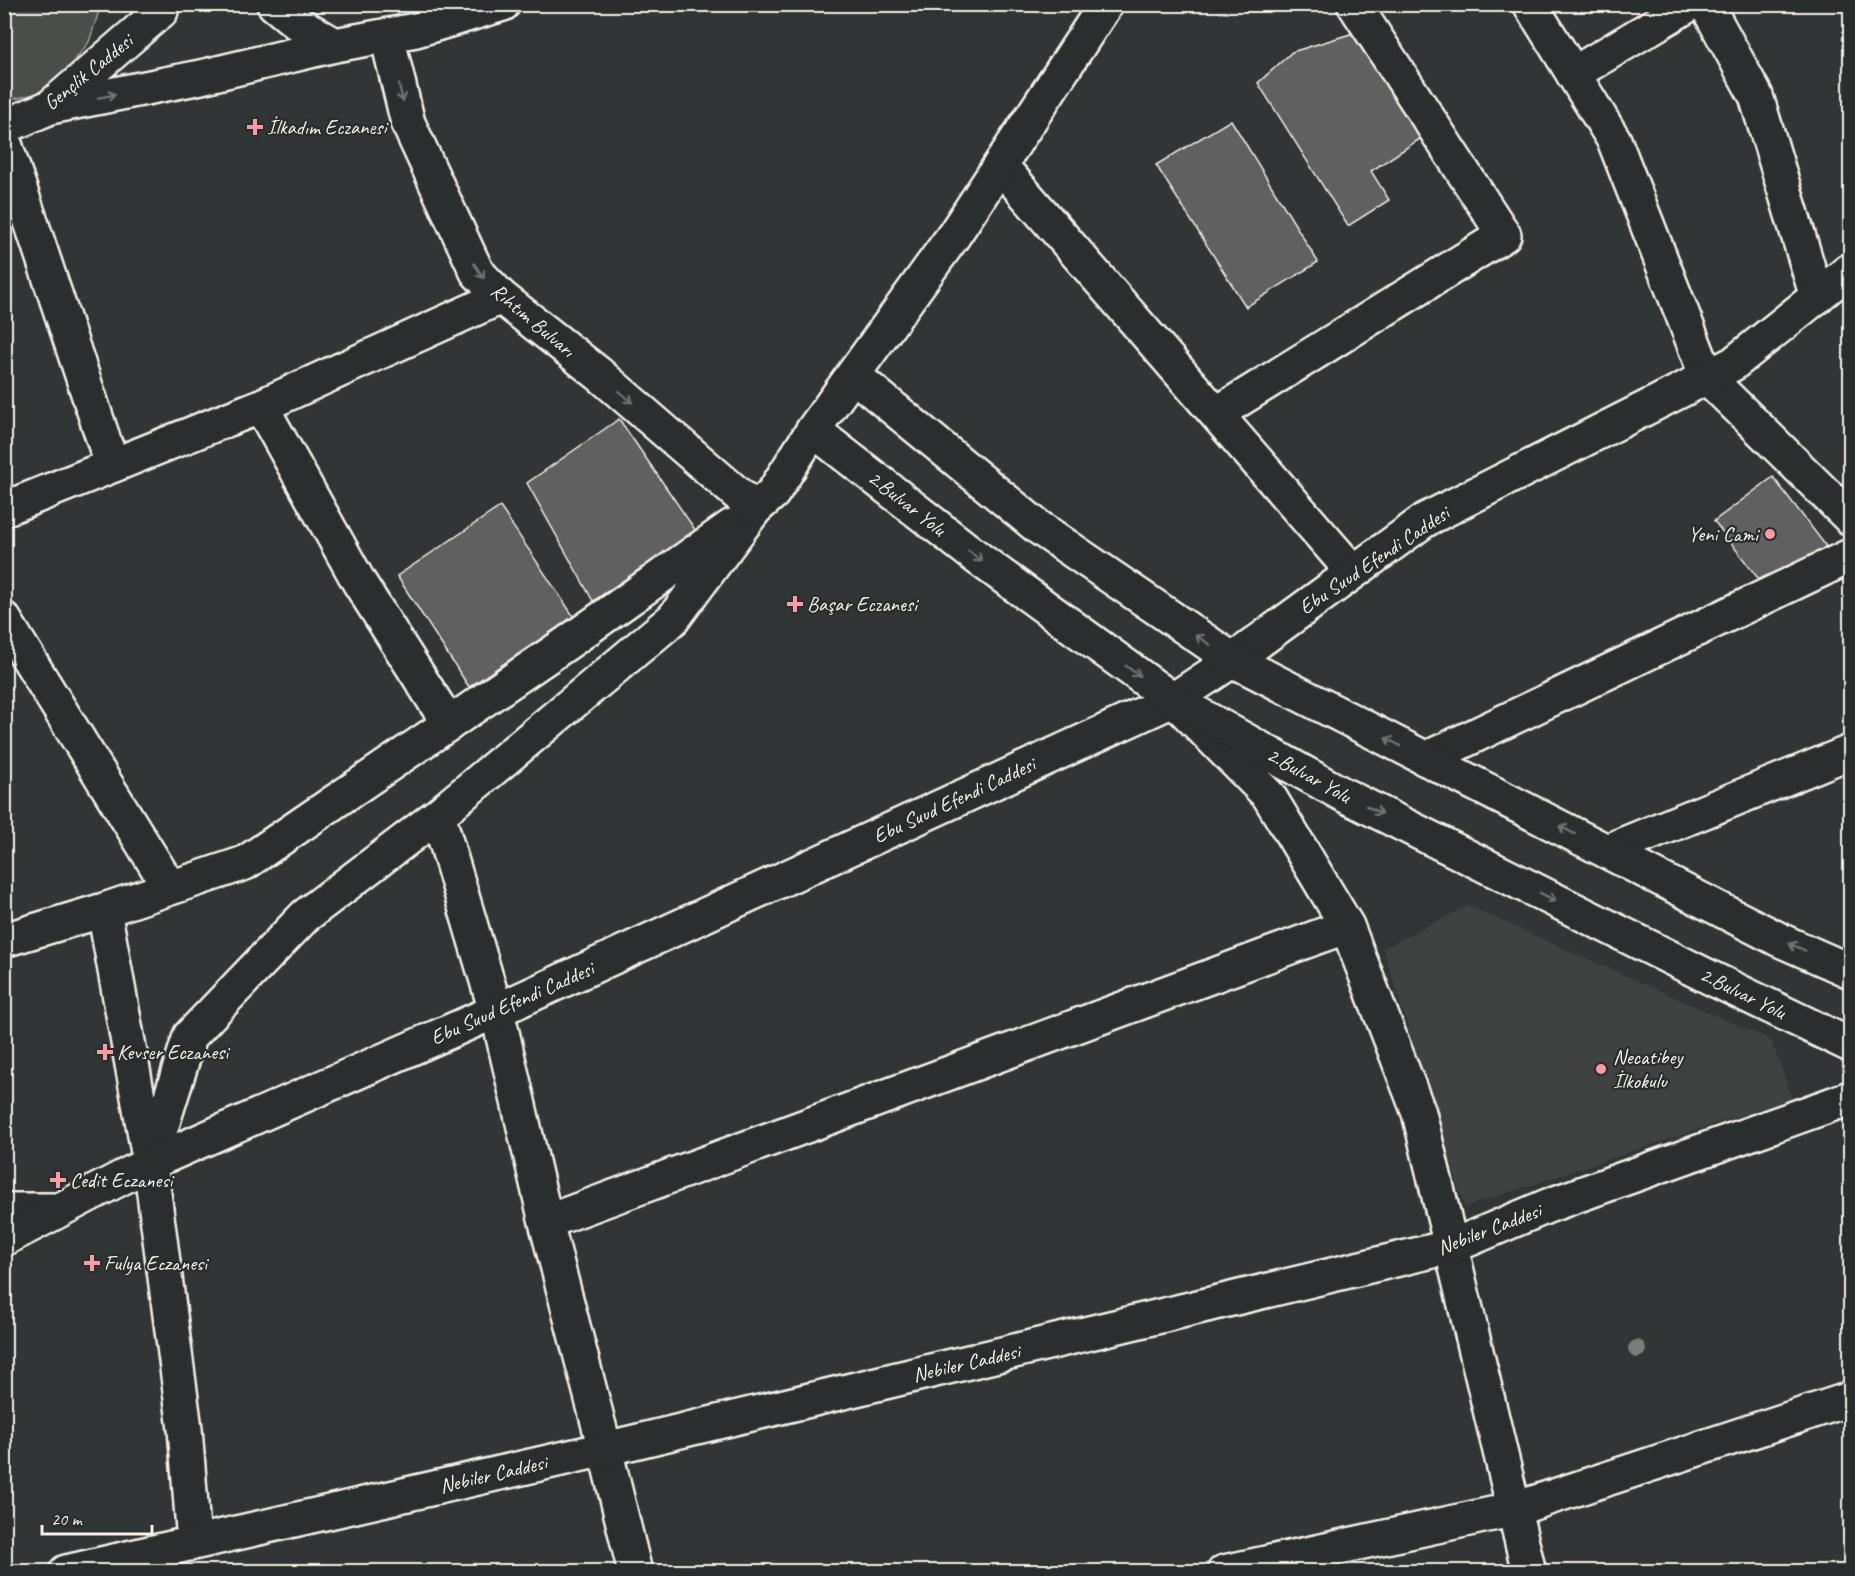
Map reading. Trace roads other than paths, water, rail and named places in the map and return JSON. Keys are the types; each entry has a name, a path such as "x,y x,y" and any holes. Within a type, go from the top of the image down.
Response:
{"street":[{"name":"Gençlik Caddesi","path":"4,127 50,107 160,11 161,4"},
{"path":"50,107 201,77 335,45 416,30 503,4"},
{"path":"1216,414 1504,235 1354,4"},
{"path":"1530,4 1614,140 1707,377 1851,518"},
{"path":"1573,74 1690,4"},
{"path":"1706,4 1756,96 1817,297"},
{"path":"288,10 335,45"},
{"path":"4,940 104,910 245,863 567,644 755,509 773,493 813,430 954,235 1096,12"},
{"name":"Rıhtım Bulvarı","path":"387,36 408,123 477,272 501,297 599,374 755,509"},
{"path":"4,141 112,465"},
{"path":"1000,165 1353,572"},
{"name":"Ebu Suud Efendi Caddesi","path":"4,1239 150,1164 496,1011 1173,700 1233,660 1425,520 1732,364 1851,270"},
{"path":"4,509 261,406 501,297"},
{"path":"853,375 1038,528 1233,660 1780,940 1851,971"},
{"path":"261,406 359,582 449,724"},
{"name":"2.Bulvar Yolu","path":"813,430 979,560 1173,700 1342,794 1688,967 1851,1045"},
{"path":"150,1164 190,1036 305,916 438,815 672,619 755,509"},
{"path":"1426,759 1851,556"},
{"path":"4,619 170,888"},
{"path":"1173,700 1269,796 1347,926 1419,1113 1453,1246 1529,1572"},
{"path":"1607,851 1851,752"},
{"path":"438,815 496,1011 546,1222 605,1449 634,1572"},
{"path":"104,910 150,1164 185,1429 194,1542"},
{"path":"546,1222 1347,926"},
{"name":"Nebiler Caddesi","path":"66,1572 605,1449 1453,1246 1550,1205 1851,1098"},
{"path":"4,1210 58,1210"},
{"path":"1224,1572 1515,1509 1851,1400"}],"place":[{"name":"İlkadım Eczanesi","path":"255,127"},
{"name":"Yeni Cami","path":"1770,534"},
{"name":"Başar Eczanesi","path":"795,604"},
{"name":"Kevser Eczanesi","path":"105,1052"},
{"name":"Necatibey İlkokulu","path":"1601,1069"},
{"name":"Cedit Eczanesi","path":"58,1180"},
{"name":"Fulya Eczanesi","path":"92,1263"}]}
